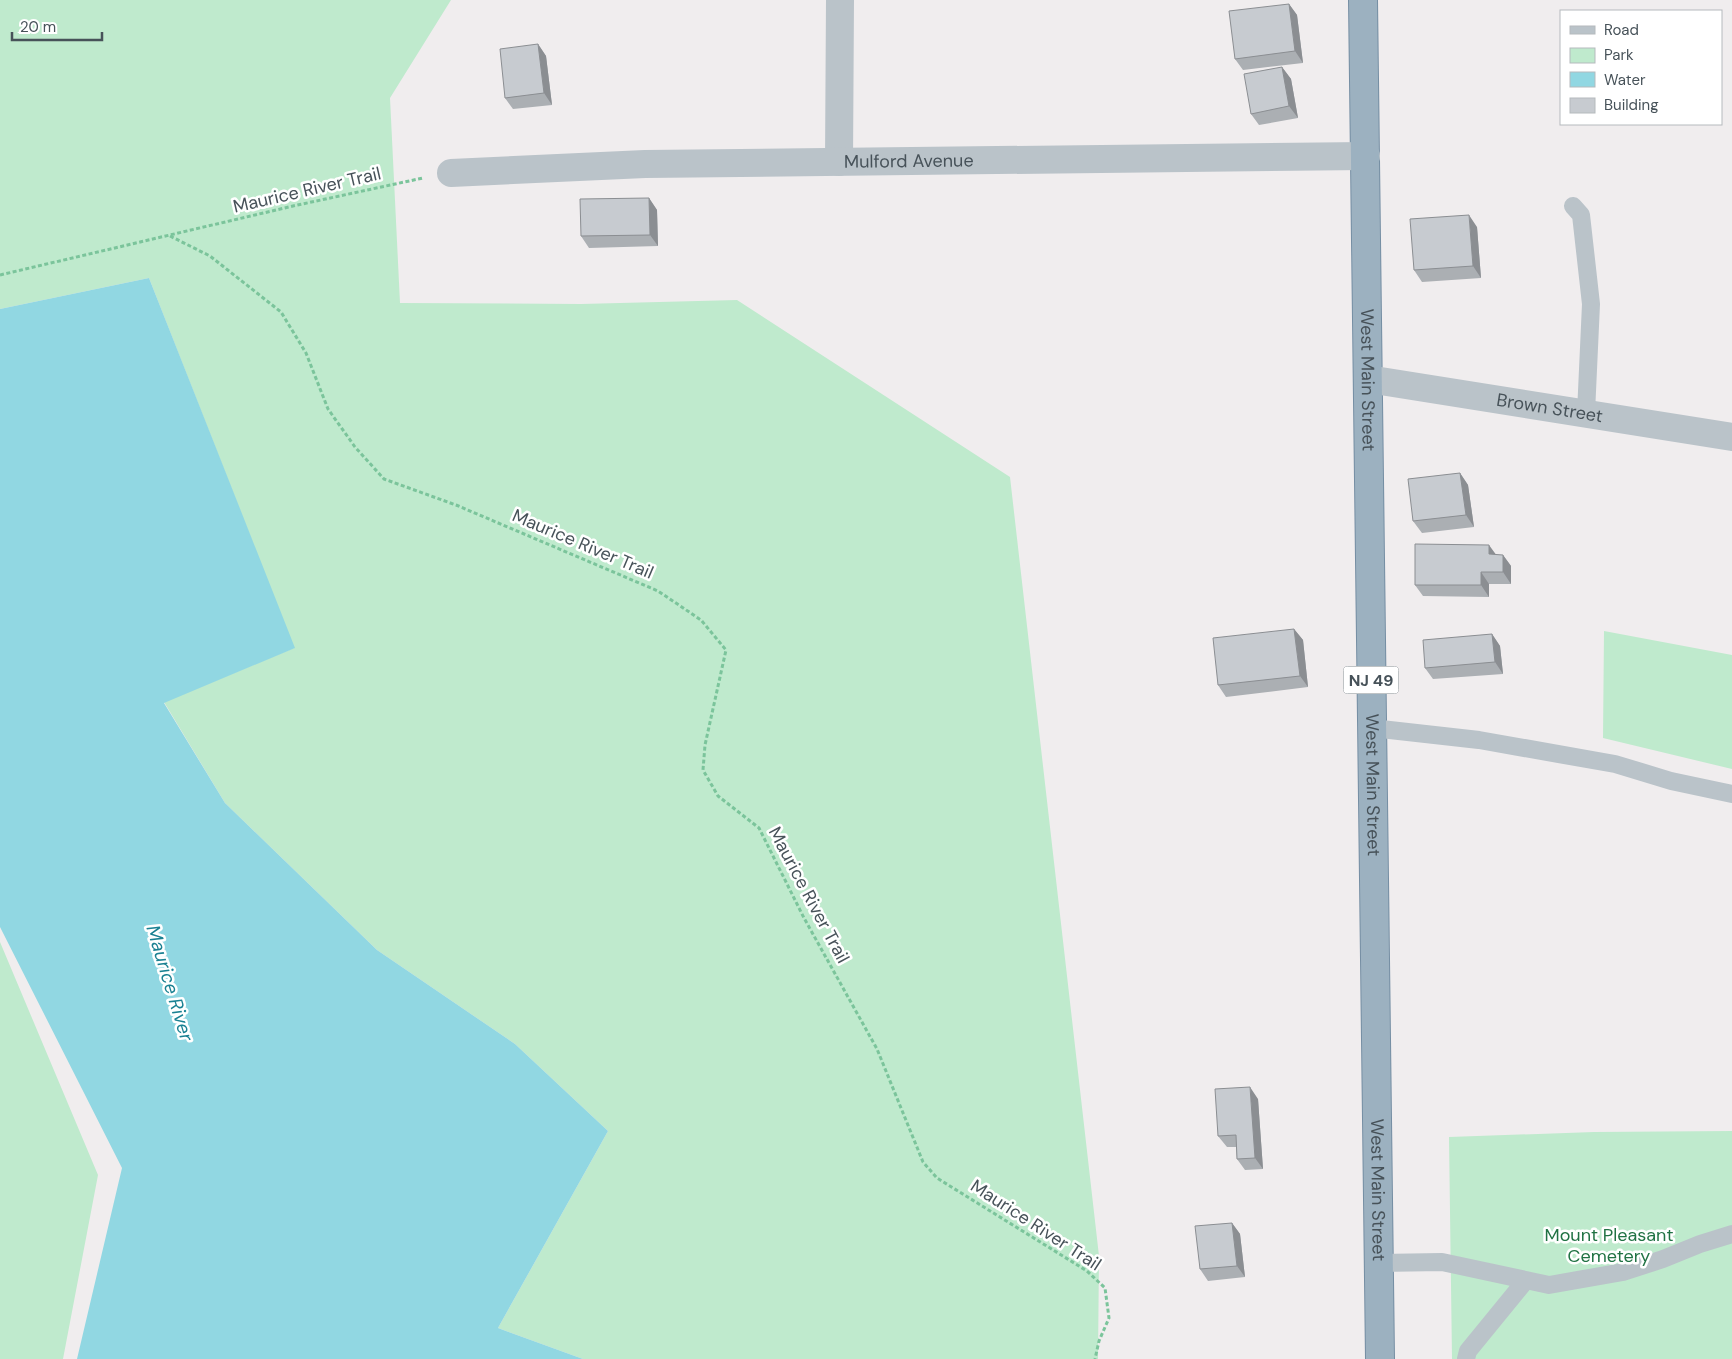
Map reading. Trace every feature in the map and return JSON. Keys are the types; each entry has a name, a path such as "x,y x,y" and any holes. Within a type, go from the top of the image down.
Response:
{"highway":[{"name":"West Main Street","path":"1363,0 1380,1359"}],"street":[{"path":"839,162 840,0"},
{"name":"Mulford Avenue","path":"451,173 645,164 1366,156"},
{"name":"Brown Street","path":"1368,379 1732,437"}],"lane":[{"path":"1574,206 1581,216 1591,304 1586,413"},
{"path":"1372,728 1479,740 1615,764 1671,781 1732,794"},
{"path":"1379,1263 1442,1262 1549,1285 1623,1272 1663,1260 1700,1244 1732,1234"},
{"path":"1466,1359 1468,1351 1526,1280"}],"path":[{"name":"Maurice River Trail","path":"0,275 294,206 451,173"},
{"name":"Maurice River Trail","path":"170,236 210,256 281,312 306,353 328,409 355,447 384,479 456,505 658,591 701,620 726,650 705,745 703,770 718,796 759,828 804,918 877,1049 923,1162 937,1178 1087,1271 1105,1288 1109,1318 1099,1341 1095,1359"}],"green space":[{"path":"0,0 451,0 390,98 400,303 581,304 737,300 1010,477 1099,1256 1098,1359 583,1359 498,1328 608,1131 515,1044 377,950 225,803 164,702 294,648 149,278 0,309"},
{"path":"1604,631 1732,655 1732,769 1603,738"},
{"path":"0,942 98,1175 63,1359 0,1359"},
{"name":"Mount Pleasant Cemetery","path":"1732,1131 1732,1359 1452,1359 1449,1137 1594,1132"}],"water":[{"name":"Maurice River","path":"149,278 295,648 164,703 225,803 377,950 515,1044 608,1131 498,1328 583,1359 77,1359 122,1168 0,927 0,309"}],"building":[{"path":"1289,4 1295,51 1235,59 1229,11"},
{"path":"538,44 544,93 505,98 500,49"},
{"path":"1282,67 1289,106 1251,114 1244,74"},
{"path":"649,198 650,235 581,236 580,199"},
{"path":"1469,215 1473,266 1414,270 1410,219"},
{"path":"1460,473 1466,515 1413,521 1408,479"},
{"path":"1415,544 1489,545 1489,554 1503,555 1503,572 1481,572 1481,585 1415,585"},
{"path":"1294,629 1300,676 1218,685 1213,638"},
{"path":"1492,634 1495,662 1425,668 1423,640"},
{"path":"1250,1087 1255,1158 1237,1159 1236,1135 1218,1136 1215,1089"},
{"path":"1232,1223 1237,1266 1200,1269 1195,1226"}]}
